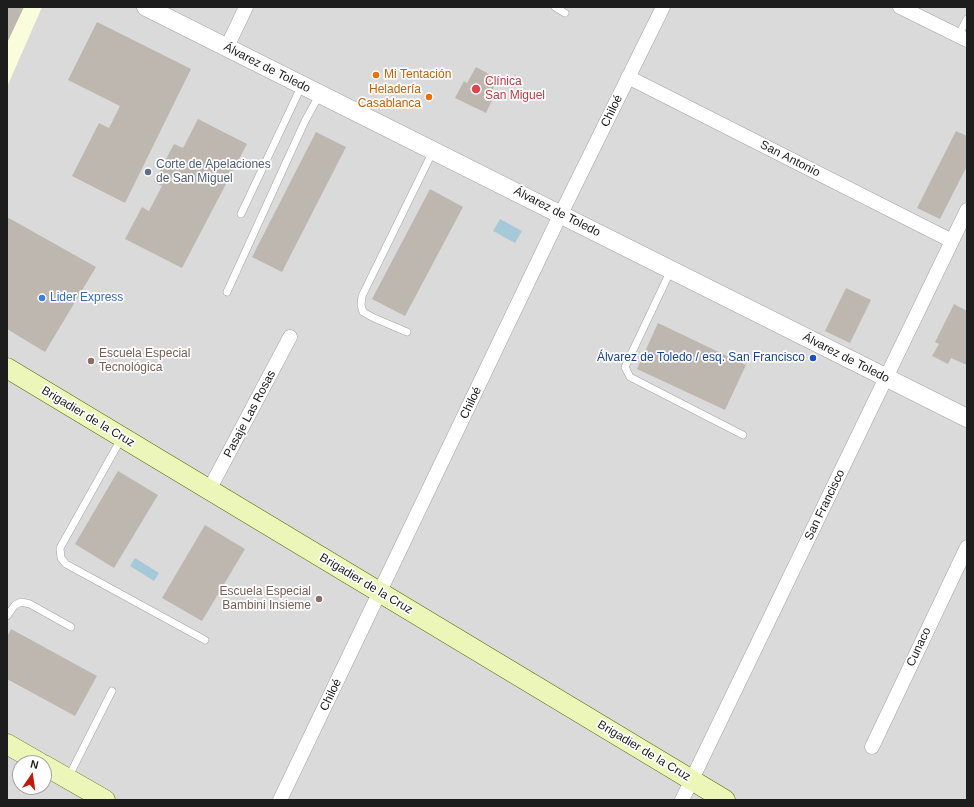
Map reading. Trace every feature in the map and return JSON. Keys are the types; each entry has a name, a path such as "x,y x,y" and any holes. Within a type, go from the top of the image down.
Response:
{"main road":[{"name":"Brigadier de la Cruz","path":"7,368 725,800"},
{"path":"7,744 26,755"},
{"path":"52,770 104,800"}],"street":[{"name":"Álvarez de Toledo","path":"146,7 967,418"},
{"path":"227,48 246,7"},
{"name":"Chiloé","path":"280,800 561,215 663,7"},
{"path":"900,7 963,38"},
{"name":"San Antonio","path":"628,77 952,241"},
{"name":"San Francisco","path":"682,800 967,210"},
{"name":"Pasaje Las Rosas","path":"209,490 290,337"},
{"name":"Cunaco","path":"872,747 967,547"}],"lane":[{"path":"555,7 565,13"},
{"path":"963,38 967,19"},
{"path":"241,214 302,85"},
{"path":"227,292 305,121 320,94"},
{"path":"407,332 363,312 361,305 362,296 433,151"},
{"path":"671,270 625,367 630,377 743,435"},
{"path":"122,438 60,548 61,558 66,564 205,640"},
{"path":"7,616 14,605 21,602 30,604 71,627"},
{"path":"67,778 112,691"}],"shaded area":[{"path":"7,7 967,7 967,800 7,800"},
{"path":"7,7 42,7 7,87"}],"water":[{"path":"500,219 522,231 515,243 493,231"},
{"path":"135,558 159,573 154,581 130,566"}],"building":[{"path":"7,7 24,7 7,43"},
{"path":"97,22 191,69 125,203 72,176 99,123 109,128 120,106 68,80"},
{"name":"Clínica San Miguel","path":"476,67 498,79 490,95 494,96 486,113 455,98 464,81 467,83"},
{"path":"198,119 247,144 182,268 125,239 142,207 149,211 162,186 154,182 174,144 183,148"},
{"path":"956,131 967,136 967,166 940,219 917,208"},
{"path":"316,132 346,147 282,272 252,257"},
{"path":"430,189 463,207 405,316 372,299"},
{"name":"Lider Express","path":"7,217 96,267 45,352 7,329"},
{"path":"846,288 871,300 850,343 825,331"},
{"path":"954,304 967,311 967,365 951,358 948,364 932,356 939,344 935,342"},
{"path":"658,323 746,365 725,410 637,369"},
{"path":"118,471 158,495 114,568 75,544"},
{"path":"205,525 245,549 202,621 162,598"},
{"path":"11,629 97,676 75,716 7,679 7,637"}],"place":[{"name":"Mi Tentación","path":"376,75"},
{"name":"Clínica San Miguel","path":"476,89"},
{"name":"Heladería Casablanca","path":"429,97"},
{"name":"Corte de Apelaciones de San Miguel","path":"148,172"},
{"name":"Lider Express","path":"42,298"},
{"name":"Álvarez de Toledo / esq. San Francisco","path":"813,358"},
{"name":"Escuela Especial Tecnológica","path":"91,361"},
{"name":"Escuela Especial Bambini Insieme","path":"319,599"}]}
